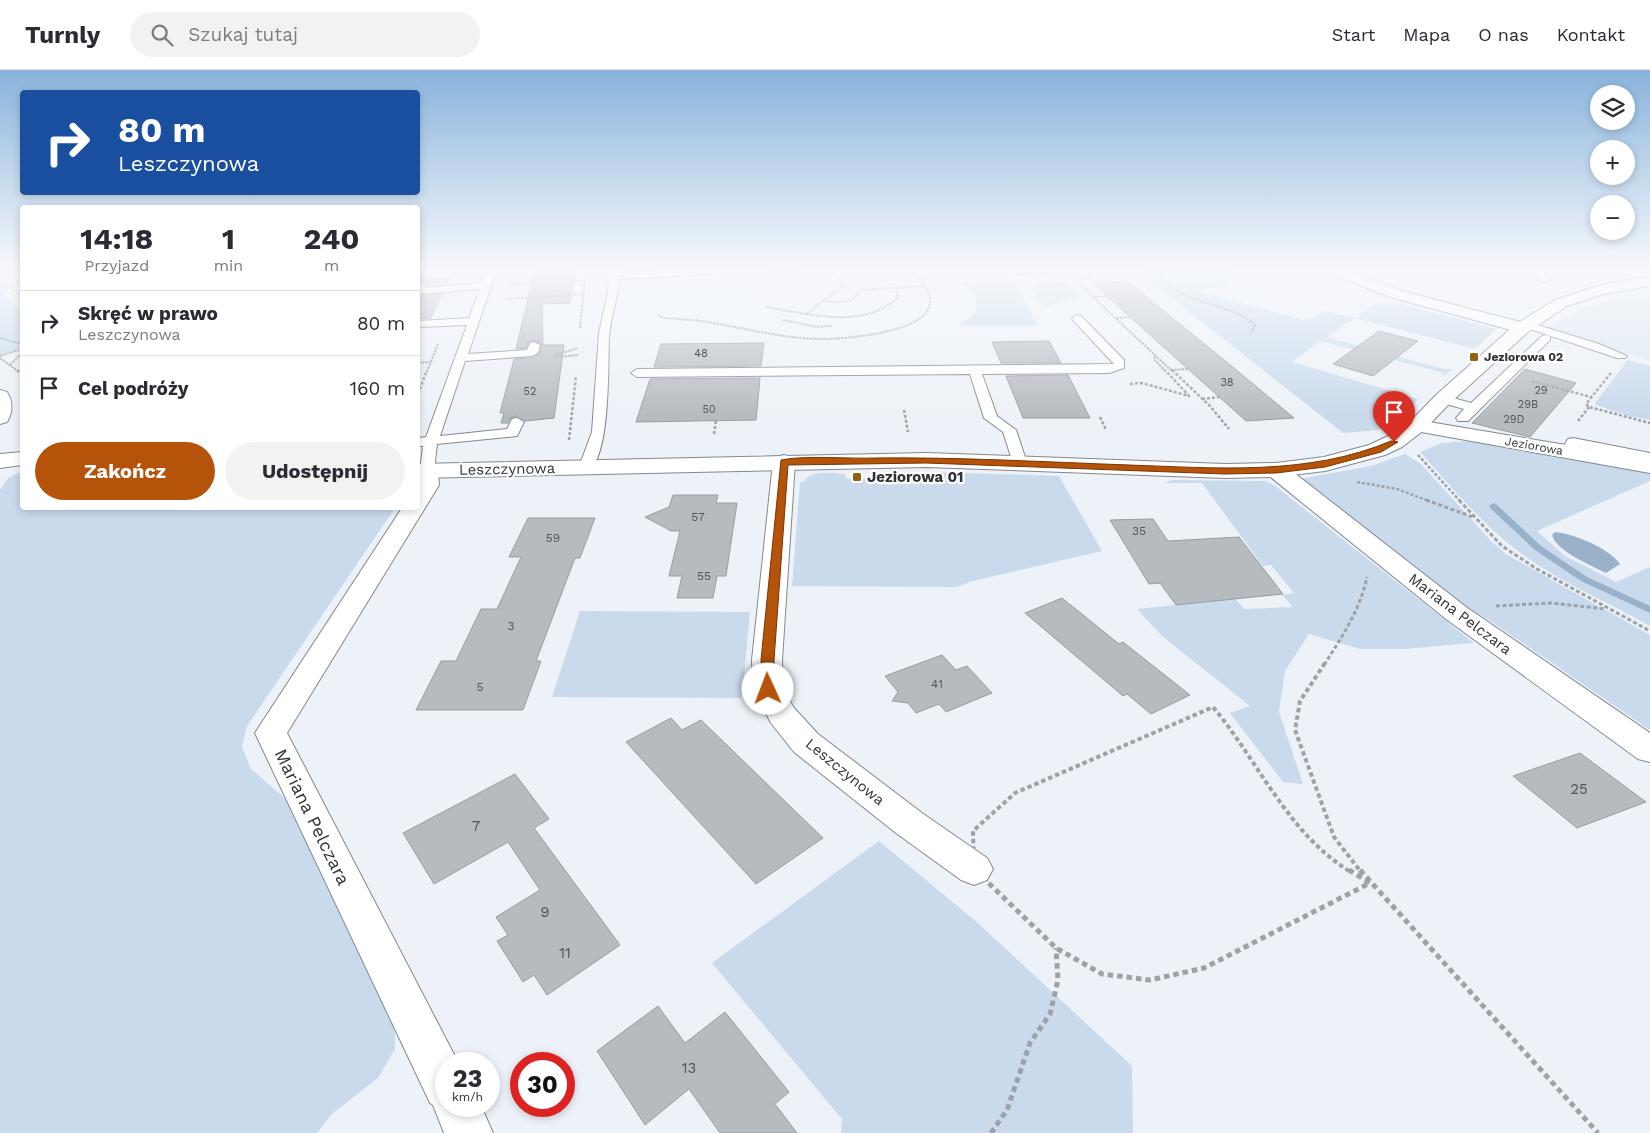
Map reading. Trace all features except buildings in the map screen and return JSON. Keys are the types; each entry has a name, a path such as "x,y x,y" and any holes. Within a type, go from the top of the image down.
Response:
{"street":[{"path":"1492,319 1525,327"},
{"name":"Leszczynowa","path":"422,471 926,460 1225,471 1276,470 1325,464 1377,450 1394,442 1417,426 1443,399 1525,327 1538,319"},
{"path":"0,396 2,401 0,418"},
{"name":"Jeziorowa","path":"1417,426 1650,466"},
{"path":"0,461 20,459"},
{"name":"Leszczynowa","path":"784,462 768,660 768,689 782,715 806,743 909,823 974,869"},
{"name":"Mariana Pelczara","path":"1276,470 1456,613 1650,750"},
{"path":"420,497 427,484 422,471"},
{"name":"Mariana Pelczara","path":"413,510 271,733 435,1065"},
{"path":"461,1117 469,1133"}],"lane":[{"path":"586,467 599,432 606,319"},
{"path":"637,373 1110,369 1120,366 1120,362 1079,319"},
{"path":"420,324 474,321 424,441 428,450 422,471"},
{"path":"1525,327 1595,346 1621,356"},
{"path":"1463,418 1546,338"},
{"path":"460,358 532,353 534,345"},
{"path":"975,370 991,418 1009,430 1020,463"},
{"path":"1443,399 1474,408"},
{"path":"424,441 512,432 517,422"},
{"path":"1567,452 1574,442 1650,457"}],"path":[{"path":"580,330 581,319"},
{"path":"671,319 710,322 784,335 822,339 850,338 887,333 915,322 918,319"},
{"path":"1117,319 1202,399 1229,429"},
{"path":"1248,319 1256,325 1251,333"},
{"path":"783,320 817,327 832,326"},
{"path":"0,338 20,343"},
{"path":"578,365 579,339"},
{"path":"420,389 439,344"},
{"path":"0,357 20,350"},
{"path":"557,354 578,351"},
{"path":"10,365 20,355"},
{"path":"1589,407 1586,404 1622,360 1621,356"},
{"path":"0,357 20,372"},
{"path":"420,363 430,362"},
{"path":"1170,370 1188,369"},
{"path":"569,441 576,374"},
{"path":"1527,380 1591,397"},
{"path":"1202,399 1220,397"},
{"path":"1589,407 1650,423"},
{"path":"1573,428 1589,407"},
{"path":"904,410 908,432"},
{"path":"1100,416 1106,430"},
{"path":"714,434 716,420"},
{"path":"1413,452 1502,546 1518,558 1650,631"},
{"path":"1351,481 1397,489 1474,517"},
{"path":"1377,551 1368,571 1364,592 1347,629 1300,701 1295,730 1334,837 1370,883 1598,1133"},
{"path":"1456,613 1503,605 1551,603 1610,609"},
{"path":"1213,707 1236,734 1298,828 1333,861 1370,883 1204,968 1150,980 1102,974 1056,948 974,869 973,831 1015,792 1213,707"},
{"path":"991,1133 1007,1110 1030,1043 1050,1014 1058,980 1056,948"}],"shaded area":[{"path":"0,319 20,319 20,349 0,355"},
{"path":"968,319 1033,319 1037,326 959,326"},
{"path":"1198,319 1354,319 1328,336 1444,369 1452,369 1445,375 1441,372 1320,341 1292,362 1418,399 1395,423 1377,430 1343,433"},
{"path":"1357,319 1456,319 1496,329 1475,349"},
{"path":"1564,319 1650,319 1650,361 1546,328"},
{"path":"1628,360 1650,366 1650,420 1628,416 1595,403"},
{"path":"1467,441 1650,470 1650,481 1537,531 1565,556 1616,582 1650,567 1650,626 1529,560 1476,514 1420,452 1442,443"},
{"path":"1405,454 1421,464 1491,541 1506,554 1650,635 1650,730 1492,622 1449,598 1299,479 1371,466"},
{"path":"20,472 20,510 394,510 247,726 242,747 251,769 287,800 395,1018 395,1049 378,1078 332,1114 317,1133 0,1133 0,490 8,478"},
{"path":"935,472 1059,476 1102,551 973,581 956,587 792,586 800,482 804,482 816,473 845,474 846,479 871,478 871,473"},
{"path":"1172,480 1265,481 1274,485 1474,643 1404,649 1360,649 1309,634 1285,671 1279,712 1303,784 1283,782 1230,713 1250,706 1162,636 1137,609 1235,599 1245,609 1293,607 1282,595 1294,593 1271,565 1263,566 1202,483 1164,483"},
{"path":"1555,532 1572,536 1600,547 1620,564 1606,573 1560,547 1552,535"},
{"path":"580,611 750,612 742,698 552,697"},
{"path":"879,841 979,924 1132,1066 1133,1133 841,1133 842,1119 712,963"}],"waterway":[{"path":"1493,506 1538,548 1584,579 1650,610"}],"place":[{"name":"Jeziorowa 02","path":"1474,357"},
{"name":"Jeziorowa 01","path":"857,477"}],"route":[{"path":"768,689 768,660 784,462 926,460 1225,471 1276,470 1325,464 1377,450 1394,442"}]}
